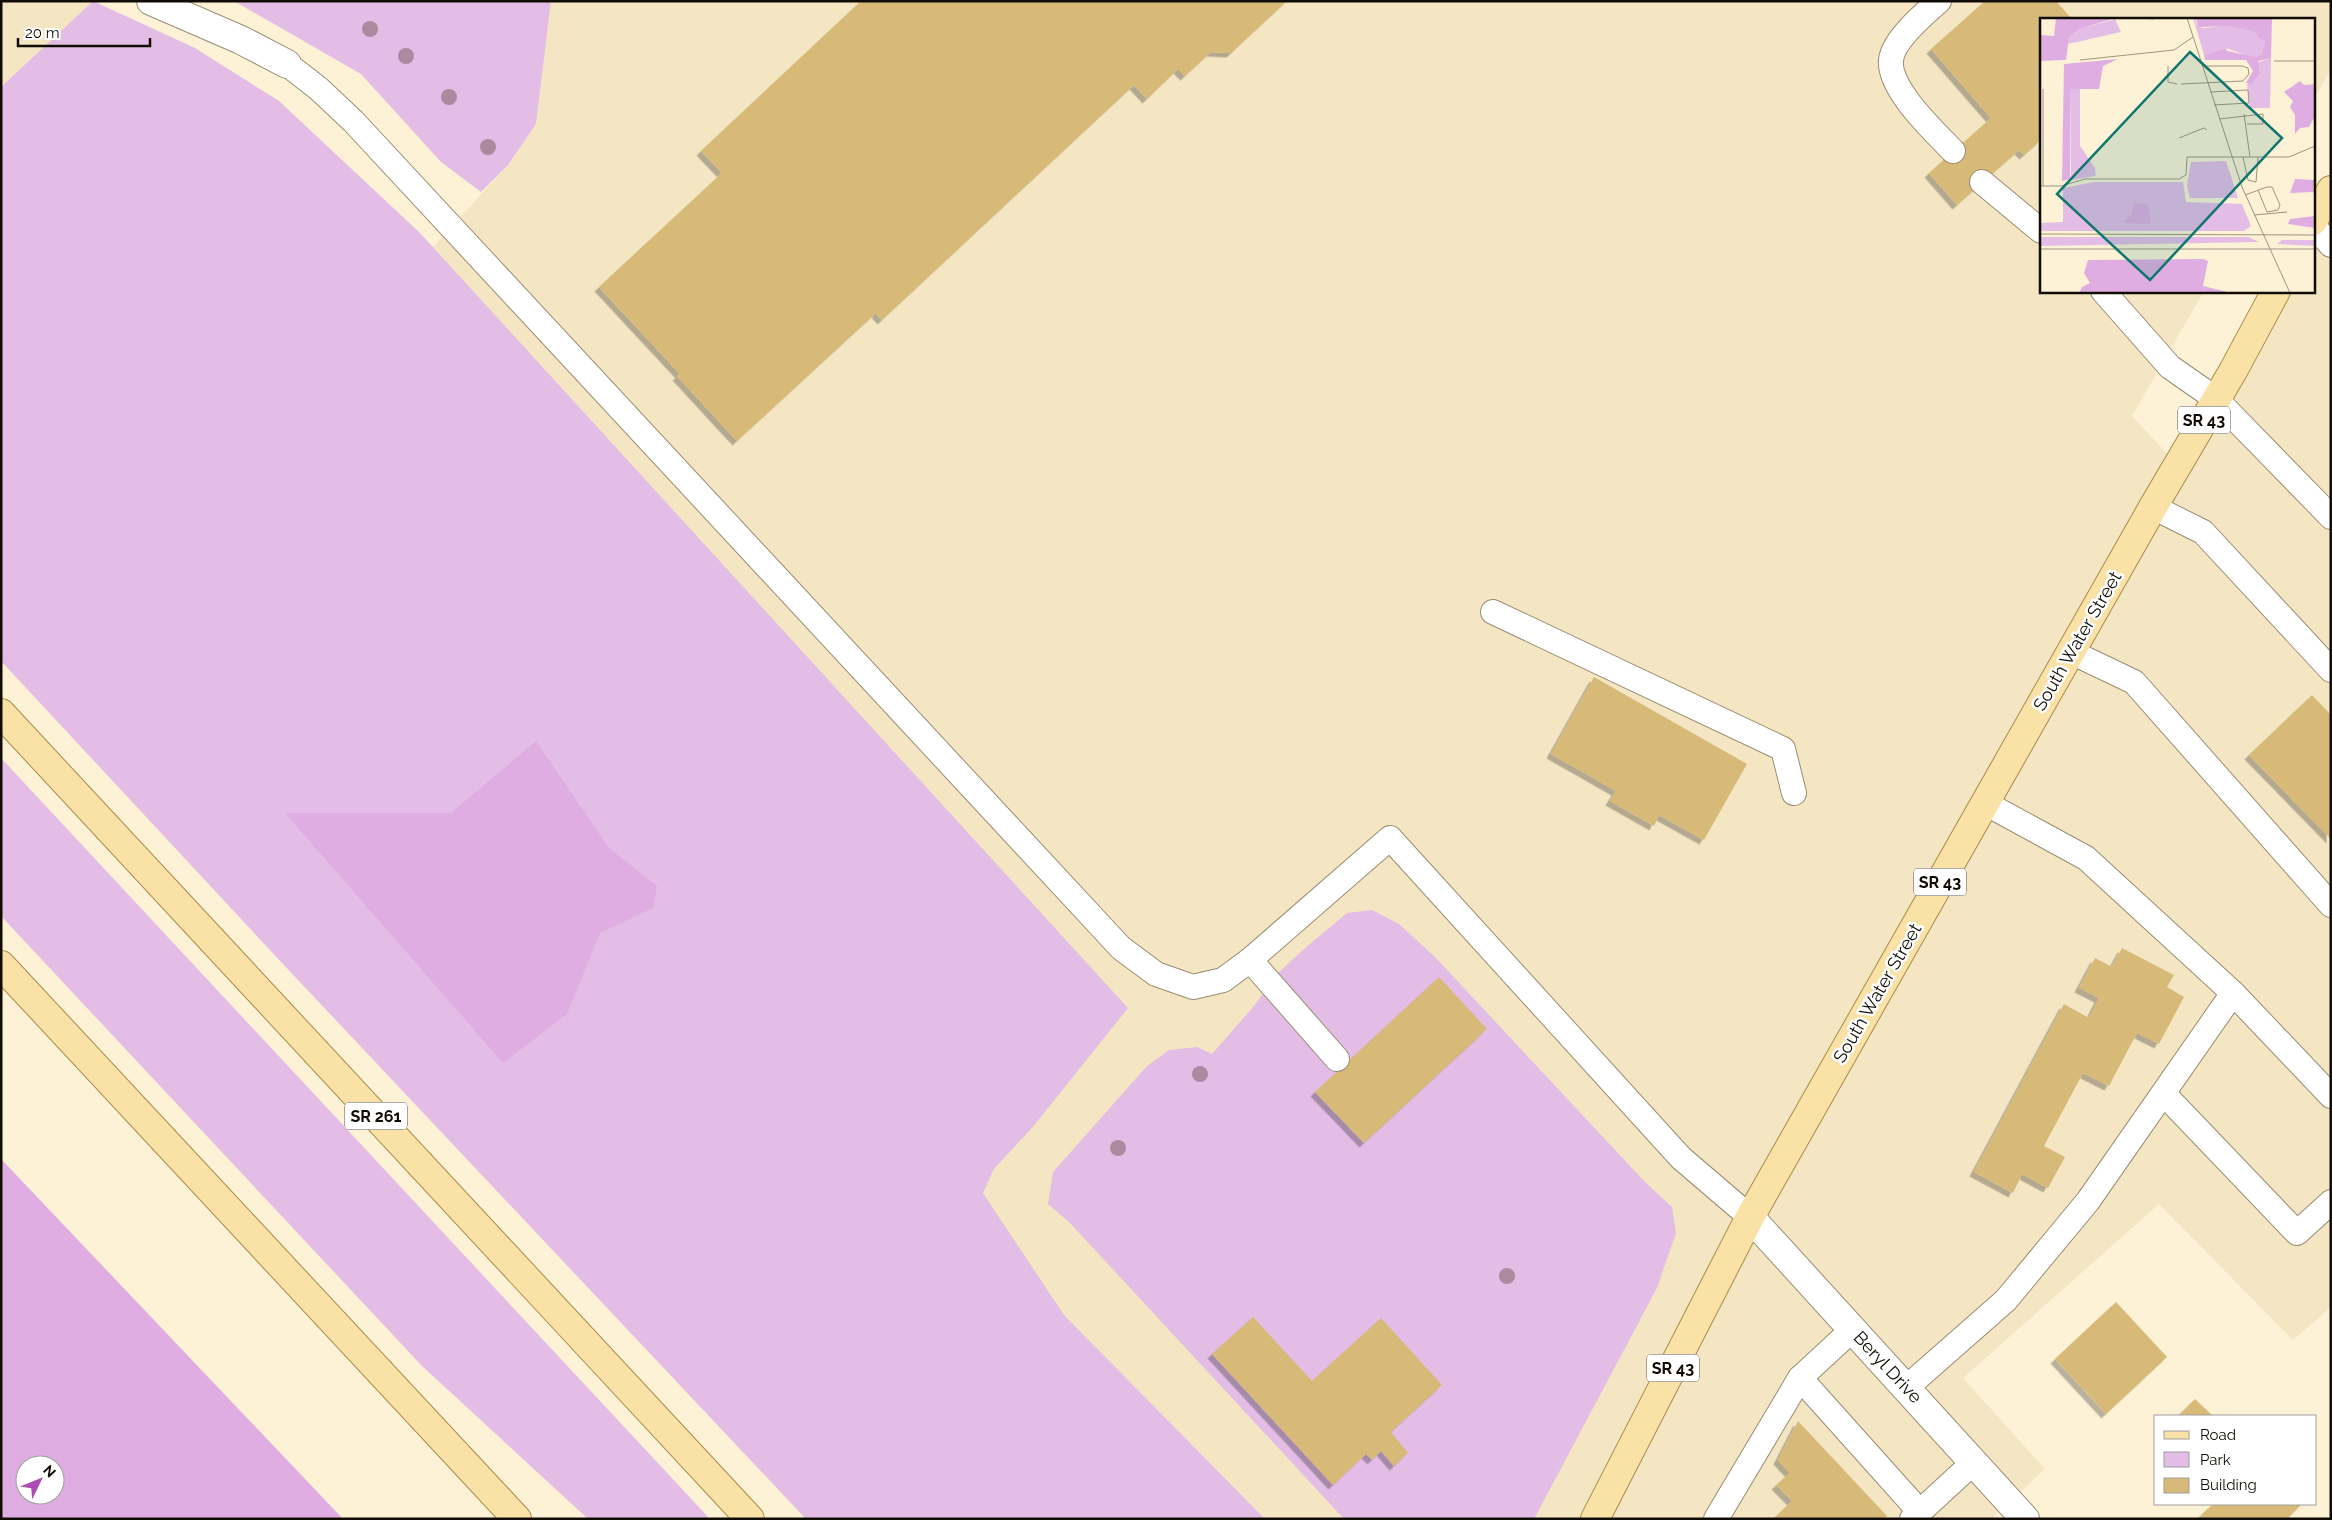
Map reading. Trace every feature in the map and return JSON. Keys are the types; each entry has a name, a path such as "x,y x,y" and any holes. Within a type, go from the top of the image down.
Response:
{"main road":[{"path":"2314,219 2331,190"},
{"name":"South Water Street","path":"1595,1519 1750,1216 2275,292"},
{"name":"SR 261","path":"1,713 750,1519"},
{"path":"1,965 518,1519"}],"street":[{"path":"151,1 241,40 287,64"},
{"name":"Beryl Drive","path":"1750,1216 2025,1519"}],"lane":[{"path":"1939,1 1900,40 1891,61 1896,82 1912,108 1953,151"},
{"path":"287,64 353,121 1121,948 1156,974 1193,987 1223,980 1250,960 1390,838 1681,1158 1750,1216"},
{"path":"1982,182 2040,230"},
{"path":"2314,227 2331,244"},
{"path":"2104,292 2170,367 2216,399 2331,517"},
{"path":"2153,507 2203,532 2331,670"},
{"path":"1493,612 1783,749 1794,793"},
{"path":"2071,652 2134,682 2331,905"},
{"path":"1985,803 2086,858 2233,993 2331,1096"},
{"path":"1250,960 1337,1059"},
{"path":"1906,1388 2006,1300 2088,1201 2233,993"},
{"path":"2164,1094 2297,1233 2331,1202"},
{"path":"1716,1519 1800,1378 1853,1330"},
{"path":"1800,1378 1916,1515 1974,1462"}],"shaded area":[{"path":"1,1 93,1 1,87"},
{"path":"551,1 2331,1 2331,70 2314,98 2314,18 2040,18 2040,292 2203,292 2132,416 2178,465 2275,292 2314,292 2314,219 2331,190 2331,1307 2293,1340 2159,1204 1963,1378 2045,1469 1991,1519 1265,1519 1064,1315 983,1193 994,1169 1032,1128 431,249 508,165 536,124"},
{"path":"536,741 609,848 657,886 653,908 600,933 567,1014 503,1063 285,813 451,813"},
{"path":"1,1159 343,1519 1,1519"}],"green space":[{"path":"93,1 195,48 279,101 420,233 1128,1008 1032,1128 994,1169 983,1193 1064,1315 1265,1519 806,1519 282,963 1,661 1,87"},
{"path":"234,1 551,1 536,124 508,165 481,192 441,162 361,74"},
{"path":"1,758 710,1519 588,1519 422,1366 1,916"},
{"path":"1372,910 1399,924 1435,957 1644,1181 1672,1207 1676,1233 1657,1288 1534,1519 1344,1519 1069,1222 1048,1204 1053,1172 1147,1066 1169,1050 1197,1047 1212,1054 1254,1006 1276,975 1304,949 1347,913"}],"building":[{"path":"861,1 1287,1 1231,53 1211,52 1185,76 1178,69 1147,99 1134,85 882,320 876,313 737,441 677,376 680,374 599,287 722,173 701,151"},
{"path":"1985,1 2056,1 2071,18 2040,18 2040,141 2024,155 2019,150 1957,205 1929,173 1991,118 1931,49"},
{"path":"1594,677 1747,764 1704,840 1659,815 1654,826 1610,801 1616,791 1551,754"},
{"path":"2312,695 2331,715 2331,839 2249,755"},
{"path":"2122,948 2174,975 2167,987 2184,997 2159,1044 2137,1033 2109,1086 2083,1073 2044,1146 2065,1157 2048,1188 2022,1174 2013,1193 1974,1172 2064,1004 2089,1018 2099,998 2079,988 2095,958 2112,967"},
{"path":"1439,977 1487,1029 1364,1143 1315,1092"},
{"path":"2116,1302 2167,1357 2106,1414 2055,1359"},
{"path":"1253,1317 1312,1381 1381,1318 1442,1385 1391,1432 1408,1453 1394,1466 1381,1451 1372,1460 1366,1454 1333,1485 1212,1354"},
{"path":"2195,1399 2212,1415 2179,1415"},
{"path":"1798,1421 1887,1516 1884,1519 1773,1519 1792,1501 1776,1485 1790,1473 1778,1460"},
{"path":"2212,1505 2301,1505 2287,1519 2204,1519 2201,1515"}]}
